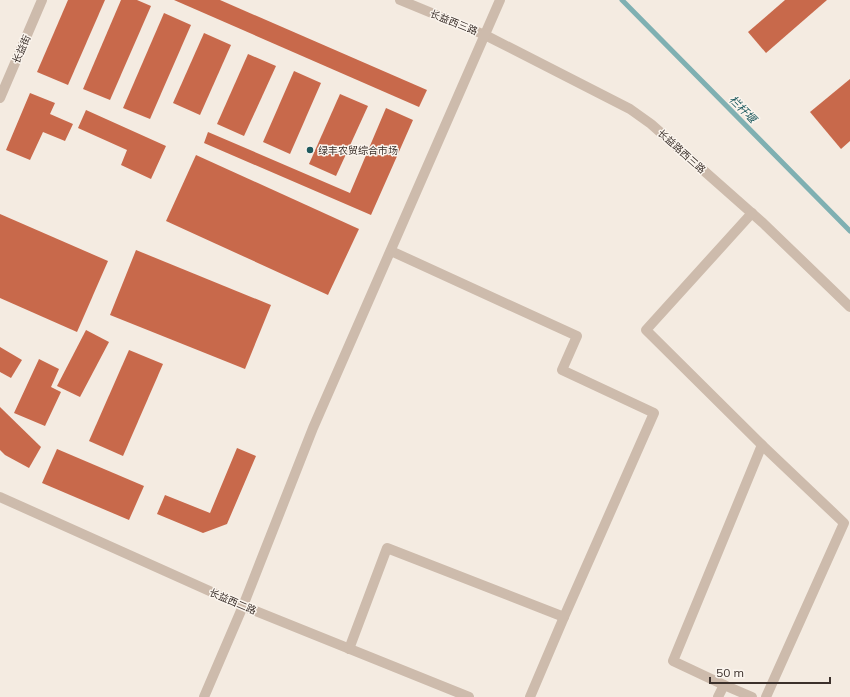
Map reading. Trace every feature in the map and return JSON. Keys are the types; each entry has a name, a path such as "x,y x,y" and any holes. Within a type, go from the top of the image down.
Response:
{"street":[{"name":"长益街","path":"0,98 42,0"},
{"name":"长益西三路","path":"400,0 486,35"},
{"path":"204,697 243,606 313,428 500,0"},
{"name":"长益路西三路","path":"486,35 630,109 651,124 763,223 850,307"},
{"path":"752,213 646,330 844,524 766,697"},
{"path":"391,251 577,336 562,370 654,413 530,697"},
{"path":"752,697 673,661 762,445"},
{"name":"长益西二路","path":"0,498 243,606 469,697"},
{"path":"349,649 386,548 564,617"},
{"path":"718,697 724,685"}],"building":[{"path":"68,0 105,0 68,85 37,72"},
{"path":"121,0 137,0 151,6 110,100 83,89"},
{"path":"174,0 220,0 427,90 419,107"},
{"path":"785,0 827,0 766,53 748,32"},
{"path":"164,13 191,25 150,119 123,108"},
{"path":"204,33 231,45 200,115 173,103"},
{"path":"248,54 276,66 244,136 217,124"},
{"path":"294,71 321,83 290,154 263,142"},
{"path":"850,79 850,141 841,149 810,112"},
{"path":"30,93 55,103 50,114 73,124 65,141 43,132 30,160 6,150"},
{"path":"340,94 368,106 336,176 309,164"},
{"path":"386,108 413,120 371,215 204,143 208,132 350,193"},
{"path":"86,110 166,146 151,179 121,165 127,150 78,128"},
{"path":"196,155 359,229 328,295 166,221"},
{"path":"0,214 108,261 77,332 0,298"},
{"path":"136,250 271,305 245,369 110,315"},
{"path":"86,330 109,342 80,397 57,386"},
{"path":"0,347 22,360 11,378 0,372"},
{"path":"129,350 163,364 123,456 89,441"},
{"path":"39,359 59,369 51,387 61,392 45,426 14,413"},
{"path":"0,407 41,447 29,468 5,455 0,450"},
{"path":"237,448 256,456 227,524 203,533 157,514 165,495 210,513"},
{"path":"57,449 144,486 129,520 42,483"}],"waterway":[{"name":"栏杆堰","path":"622,0 850,231"}],"place":[{"name":"绿丰农贸综合市场","path":"310,150"}]}
